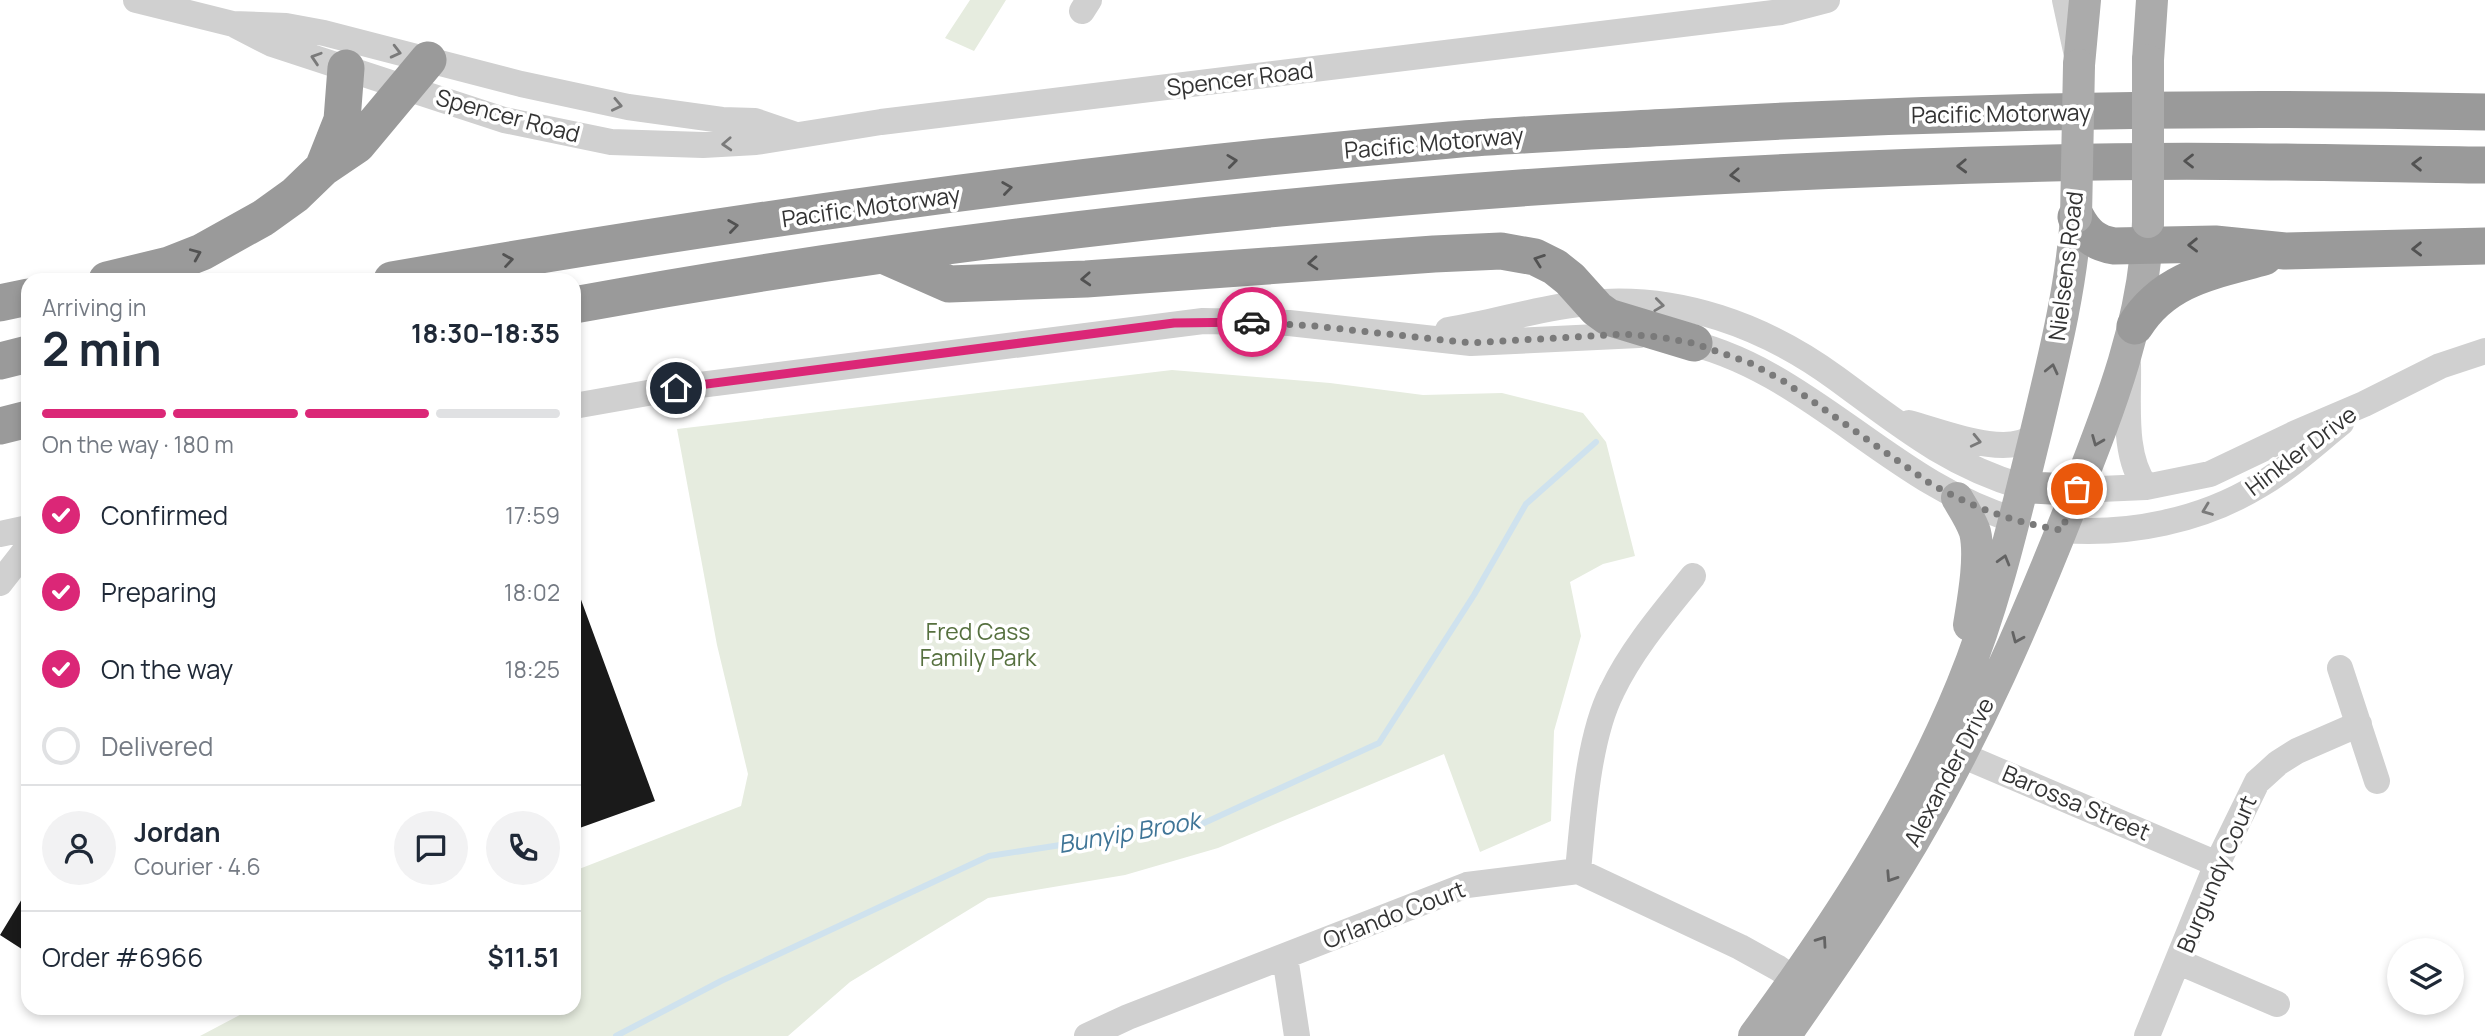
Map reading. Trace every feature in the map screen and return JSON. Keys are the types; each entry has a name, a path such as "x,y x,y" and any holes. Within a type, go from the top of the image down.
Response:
{"highway":[{"path":"323,168 342,120 346,68"},
{"path":"136,273 169,265 202,252 263,218 295,195 323,168 357,145 417,73"},
{"name":"Pacific Motorway","path":"434,273 630,240 1039,183 1248,159 1456,140 1847,117 2210,109 2485,112"},
{"path":"581,304 685,284 882,255 1223,215 1504,188 2050,163 2187,161 2485,165"},
{"path":"2076,217 2085,232 2099,243 2114,246 2148,234 2286,251 2485,246"},
{"path":"882,255 949,284 1086,279 1501,251 1548,262 1570,279 1608,317 1693,343"},
{"path":"2131,340 2155,299 2179,284 2199,275 2286,251"},
{"path":"0,303 21,298"},
{"path":"0,360 21,356"},
{"path":"0,426 21,421"}],"main road":[{"name":"Nielsens Road","path":"2023,486 2060,327 2076,217 2079,62 2085,0"},
{"path":"2077,489 2109,411 2131,340 2148,234 2148,60 2152,0"},
{"name":"Hinkler Drive","path":"2023,486 2077,489"},
{"name":"Alexander Drive","path":"1948,739 1989,612 2023,486"},
{"name":"Alexander Drive","path":"1785,1036 1805,987 1868,870 1948,739 2003,670 2077,489"},
{"path":"1948,739 1975,578 1975,534 1957,498"},
{"name":"Hinkler Drive","path":"2015,520 2062,530"},
{"name":"Alexander Drive","path":"1754,1036 1805,987"}],"street":[{"name":"Spencer Road","path":"135,0 233,24 286,26 324,33 417,73 504,120 611,142 703,145 756,142 1795,10 1827,0"},
{"name":"Spencer Road","path":"1685,22 1743,0"},
{"path":"2065,0 2079,62"},
{"name":"Spencer Road","path":"233,24 272,44 346,68 417,73 628,107 722,120 755,121 795,135"},
{"name":"Hinkler Drive","path":"1411,336 1591,302 1674,307 1723,318 1799,353 1928,445 1959,463 2023,486"},
{"name":"Hinkler Drive","path":"581,405 676,388 1174,323 1289,323 1484,343 1623,334 1693,343 1736,357 1769,373 1916,474 1957,498 2015,520"},
{"path":"2131,340 2131,455 2136,474 2146,487"},
{"name":"Hinkler Drive","path":"2077,489 2146,487 2210,474 2440,366 2485,351"},
{"name":"Hinkler Drive","path":"2062,530 2094,531 2140,527 2200,513 2222,504 2277,474 2364,404"},
{"path":"1887,416 1992,444 2022,443 2035,435"},
{"path":"0,534 21,530"},
{"path":"0,583 21,556"},
{"path":"1693,576 1623,669 1602,713 1583,822 1578,871 1740,947 1805,987"},
{"path":"2340,668 2377,781"},
{"name":"Burgundy Court","path":"2147,1036 2217,864 2252,790 2263,775 2297,751 2359,724"},
{"name":"Barossa Street","path":"1948,739 2217,864"},
{"name":"Orlando Court","path":"1087,1036 1128,1017 1467,885 1578,871"},
{"path":"1285,957 1297,1036"},
{"path":"2179,962 2277,1004"}],"green space":[{"path":"970,0 1006,0 974,51 945,38"},
{"name":"Fred Cass Family Park","path":"1172,370 1330,383 1423,395 1502,393 1583,413 1606,442 1635,556 1603,564 1570,582 1581,636 1554,731 1551,821 1480,852 1444,754 1218,848 1125,875 988,898 850,982 788,1036 200,1036 240,1015 581,1015 581,868 741,806 748,774 717,645 677,429"}],"building":[{"path":"581,600 655,801 581,827"},
{"path":"21,900 21,948 0,935"}],"waterway":[{"name":"Bunyip Brook","path":"616,1036 721,981 989,856 1204,823 1379,743 1474,595 1526,504 1596,442"}],"way so far":[{"path":"1252,322 1289,323 1471,343 1623,334 1694,343 1750,363 1785,382 1928,482 1974,506 2015,520 2062,530 2077,489"}],"route":[{"path":"676,388 1174,323 1252,322"}]}
